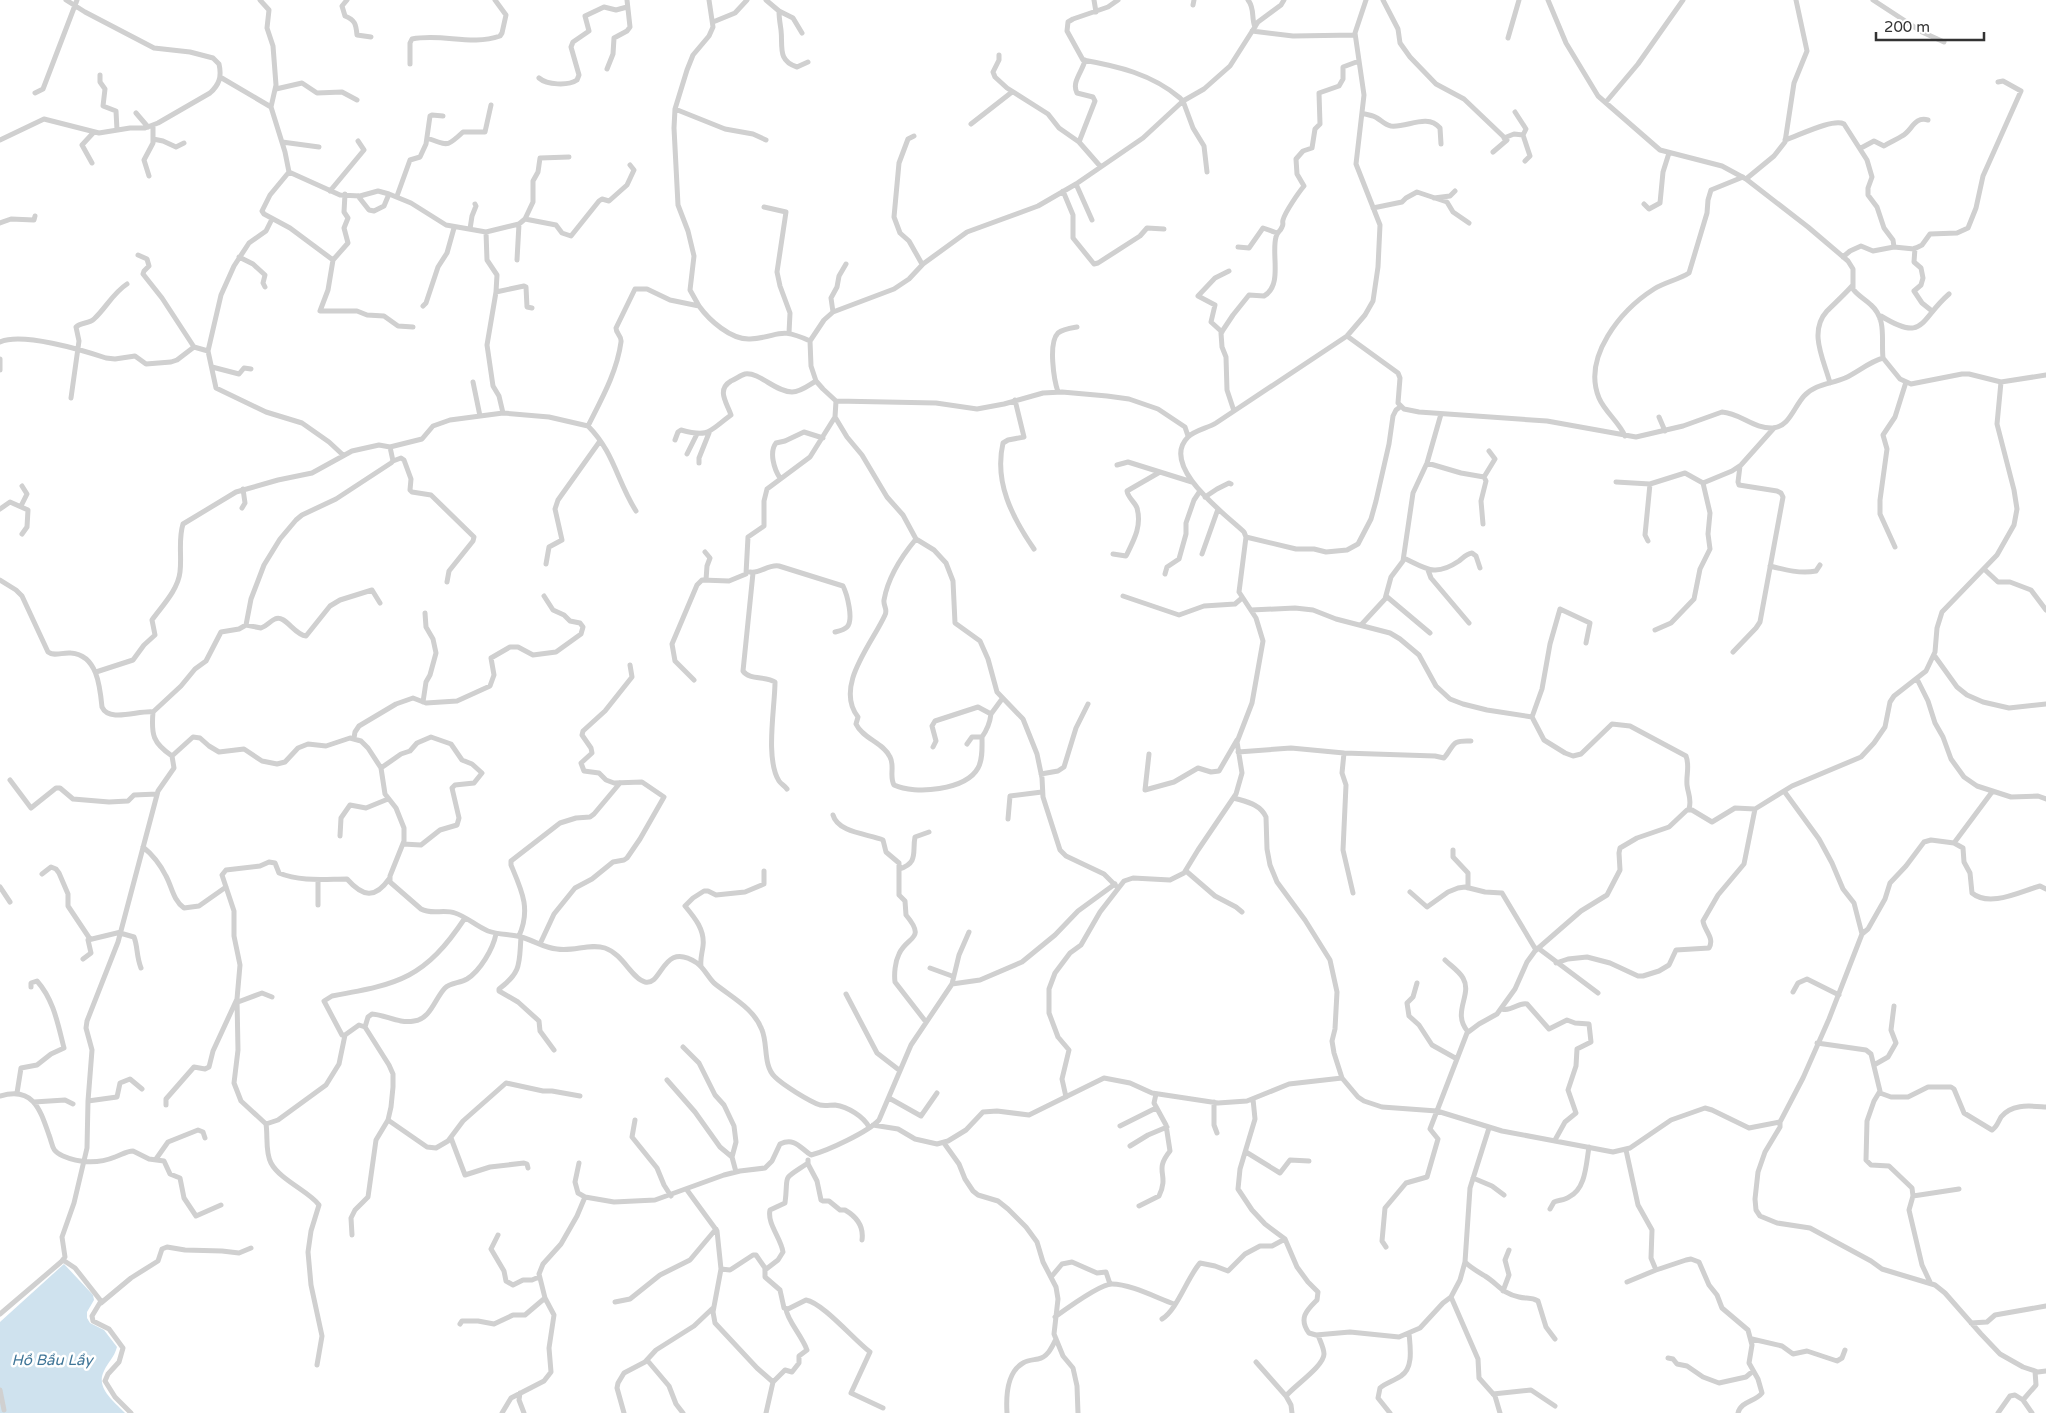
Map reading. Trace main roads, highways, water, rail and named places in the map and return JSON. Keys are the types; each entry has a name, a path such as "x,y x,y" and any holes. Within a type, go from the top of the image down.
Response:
{"water":[{"name":"Hồ Bầu Lầy","path":"64,1264 93,1295 94,1300 87,1312 87,1318 90,1323 104,1330 117,1347 104,1371 102,1383 107,1394 125,1413 0,1413 0,1322"}]}
